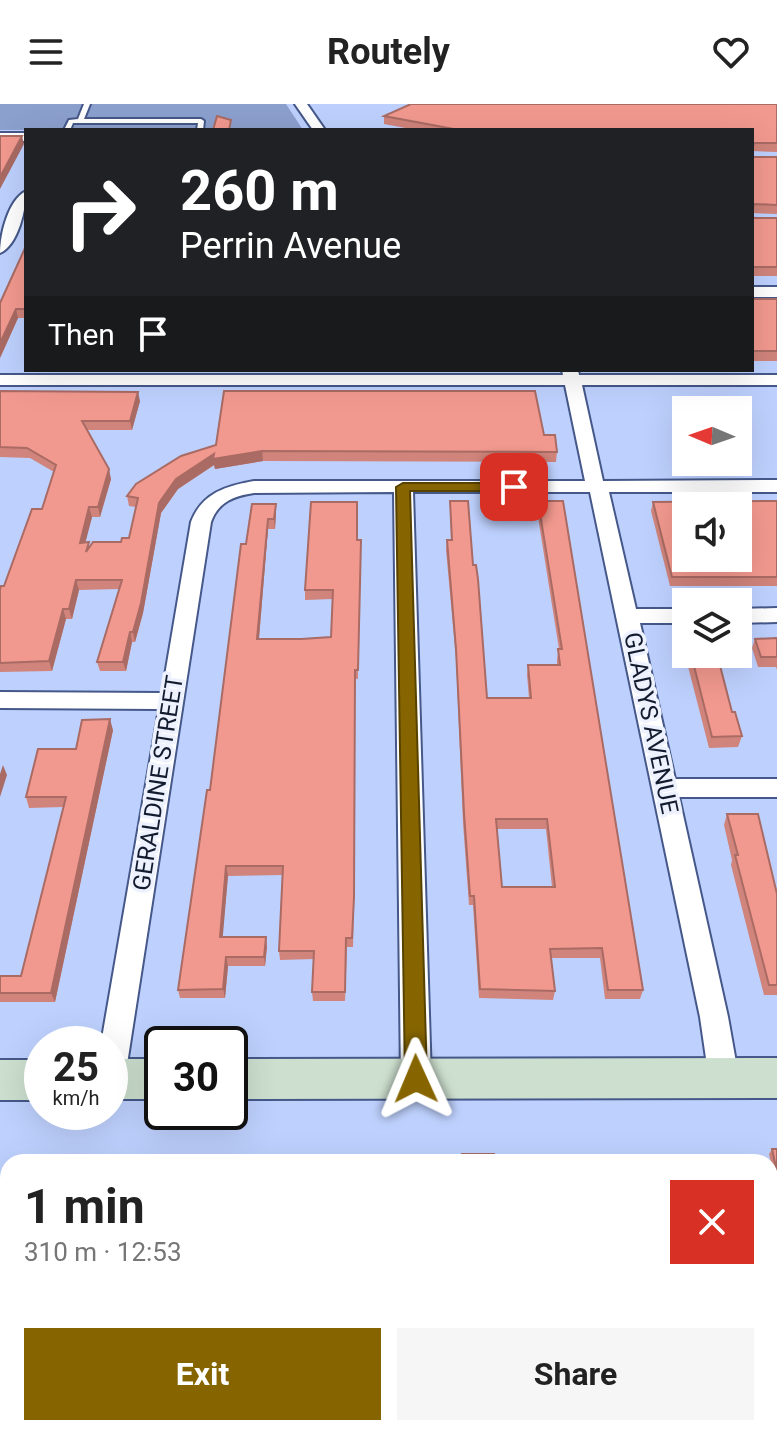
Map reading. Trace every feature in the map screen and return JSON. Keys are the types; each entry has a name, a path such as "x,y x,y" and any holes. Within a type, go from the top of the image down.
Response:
{"main road":[{"path":"248,1079 777,1078"},
{"path":"0,1080 24,1080"}],"street":[{"path":"301,104 318,128"},
{"path":"0,137 24,137"},
{"path":"0,249 24,199"},
{"path":"754,292 777,292"},
{"path":"0,380 118,375 571,375 777,380"},
{"name":"GLADYS AVENUE","path":"571,375 591,474 597,487 628,616 724,1079"},
{"path":"416,1079 403,487 777,486"},
{"name":"GERALDINE STREET","path":"118,1026 201,522 206,509 221,496 254,487 403,487"},
{"path":"752,616 777,615"},
{"path":"628,616 672,616"},
{"path":"0,700 171,701"},
{"path":"664,788 777,788"}],"lane":[{"path":"80,121 87,104"},
{"path":"68,128 71,121 201,121 200,128"},
{"path":"138,128 141,121"}],"shaded area":[{"path":"0,104 286,104 302,128 24,128 0,130"}],"building":[{"path":"411,104 777,104 777,143 754,143 754,128 448,128 384,116"},
{"path":"217,116 231,120 229,128 214,128"},
{"path":"0,136 22,136 0,177"},
{"path":"754,157 777,157 777,205 754,204"},
{"path":"754,218 777,218 777,267 754,267"},
{"path":"24,250 24,309 16,309 0,343 0,303"},
{"path":"754,299 777,299 777,351 754,351"},
{"path":"0,391 138,392 130,421 82,421 109,469 98,507 89,507 80,543 89,542 86,552 93,542 121,542 122,538 129,538 138,498 127,496 136,484 181,456 216,445 224,391 535,391 544,435 555,435 557,452 262,451 213,459 214,454 176,479 159,503 141,603 123,662 97,662 122,580 76,580 69,609 63,609 49,661 0,663 0,589 4,586 32,509 42,509 56,465 27,448 0,447"},
{"path":"450,501 468,501 473,565 476,565 478,579 487,698 531,698 528,665 560,665 558,649 562,649 538,501 563,501 643,990 608,990 602,948 550,949 555,991 480,989 474,896 470,896 464,813 447,540 452,540","holes":["496,819 547,819 555,887 502,887"]},
{"path":"752,501 777,501 777,577 672,577 653,502 672,502 672,572 752,572"},
{"path":"311,502 357,502 357,540 361,540 358,670 355,670 354,897 352,938 346,938 345,992 312,992 314,951 279,951 283,866 226,866 220,937 266,937 264,957 226,957 223,989 178,990 207,790 210,790 241,544 246,544 252,504 276,504 274,519 268,519 257,639 331,637 333,590 305,590"},
{"path":"777,638 777,657 761,657 755,639"},
{"path":"695,668 721,668 742,736 712,737"},
{"path":"110,719 51,993 0,993 0,976 21,976 66,797 26,797 38,749 76,749 82,720"},
{"path":"727,814 758,814 777,894 777,985 769,985"}],"route":[{"path":"416,1079 403,487 514,487"}]}
